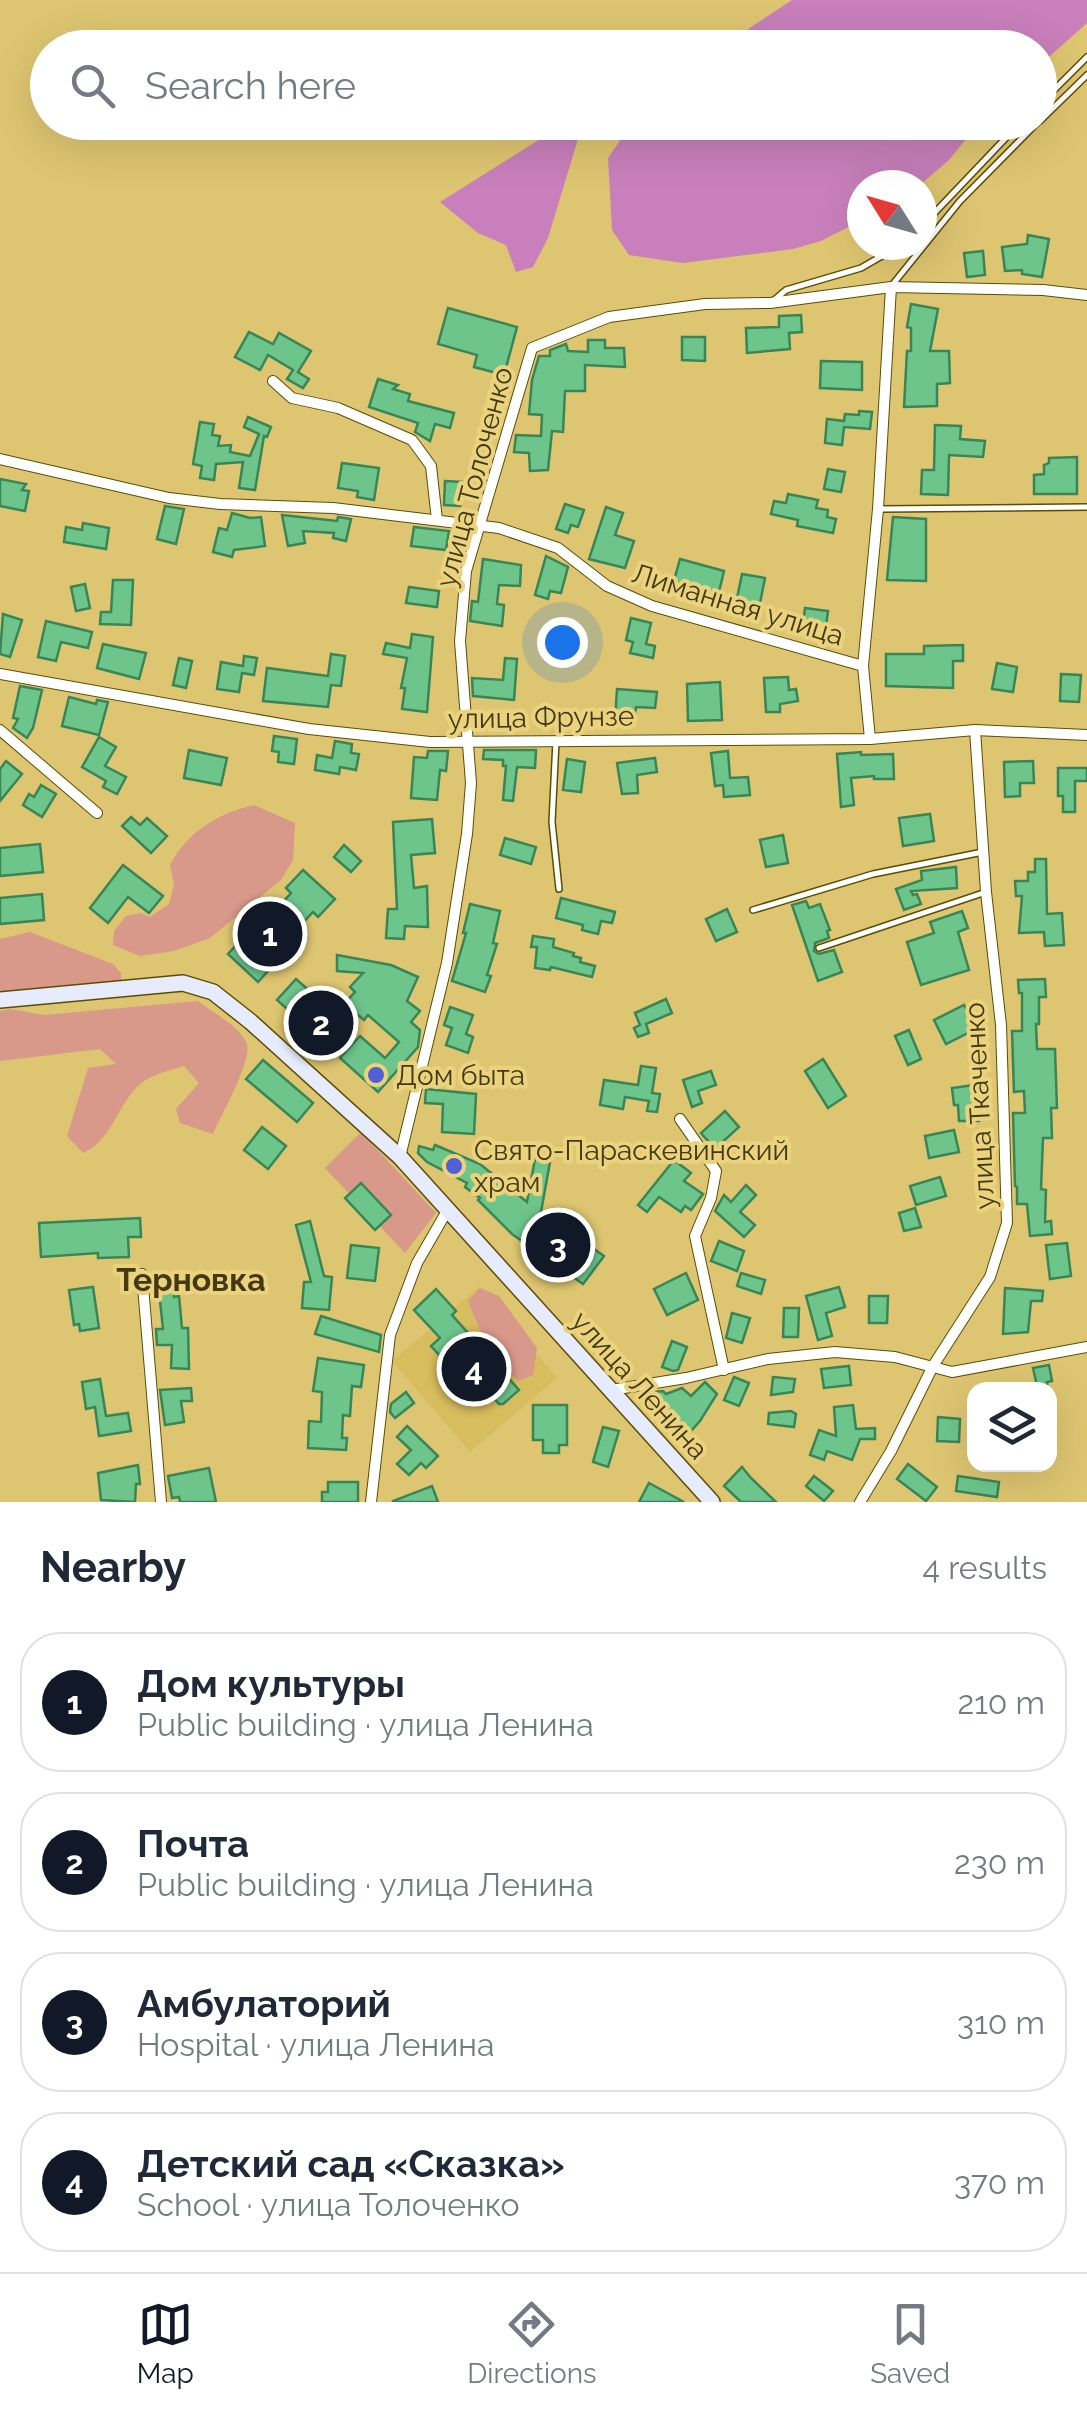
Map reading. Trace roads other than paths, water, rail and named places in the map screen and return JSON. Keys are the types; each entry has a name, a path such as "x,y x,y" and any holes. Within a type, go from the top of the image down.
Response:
{"street":[{"name":"улица Толоченко","path":"400,1158 458,903 471,784 460,641 466,571 532,348 609,316 705,304 770,303 891,287 1043,290 1087,295"},
{"path":"870,739 863,666 878,509 891,287"},
{"path":"273,381 292,398 338,408 412,440 432,466 437,520"},
{"name":"Лиманная улица","path":"0,459 169,498 333,508 479,524 558,548 607,586 652,606 863,666"},
{"name":"улица Фрунзе","path":"0,674 309,729 430,742 556,738 870,739 976,730 1087,735"},
{"path":"0,730 97,812"},
{"name":"улица Ткаченко","path":"860,1502 933,1366 990,1277 1007,1223 1001,1025 982,852 976,730"},
{"name":"улица Ленина","path":"0,1000 182,983 203,987 251,1022 400,1158 712,1502"},
{"path":"680,1119 716,1171 695,1236 724,1370"},
{"path":"371,1502 390,1335 416,1263 448,1210"},
{"path":"142,1274 161,1502"},
{"path":"611,1390 768,1359 835,1352 895,1356 952,1372 1087,1347"}],"lane":[{"path":"1057,87 1087,57"},
{"path":"1057,104 1087,75"},
{"path":"937,210 1003,140"},
{"path":"891,287 950,212 1021,140"},
{"path":"770,303 786,290 861,268 875,260"},
{"path":"878,509 1087,507"},
{"path":"556,738 552,822 558,889"},
{"path":"753,910 873,874 982,852"},
{"path":"820,948 986,892"}],"place":[{"name":"Дом культуры","path":"270,934"},
{"name":"Почта","path":"321,1023"},
{"name":"Дом быта","path":"376,1075"},
{"name":"Свято-Параскевинский храм","path":"454,1166"},
{"name":"Амбулаторий","path":"558,1245"},
{"name":"Детский сад «Сказка»","path":"474,1369"}],"district":[{"name":"Терновка","path":"191,1280"}]}
